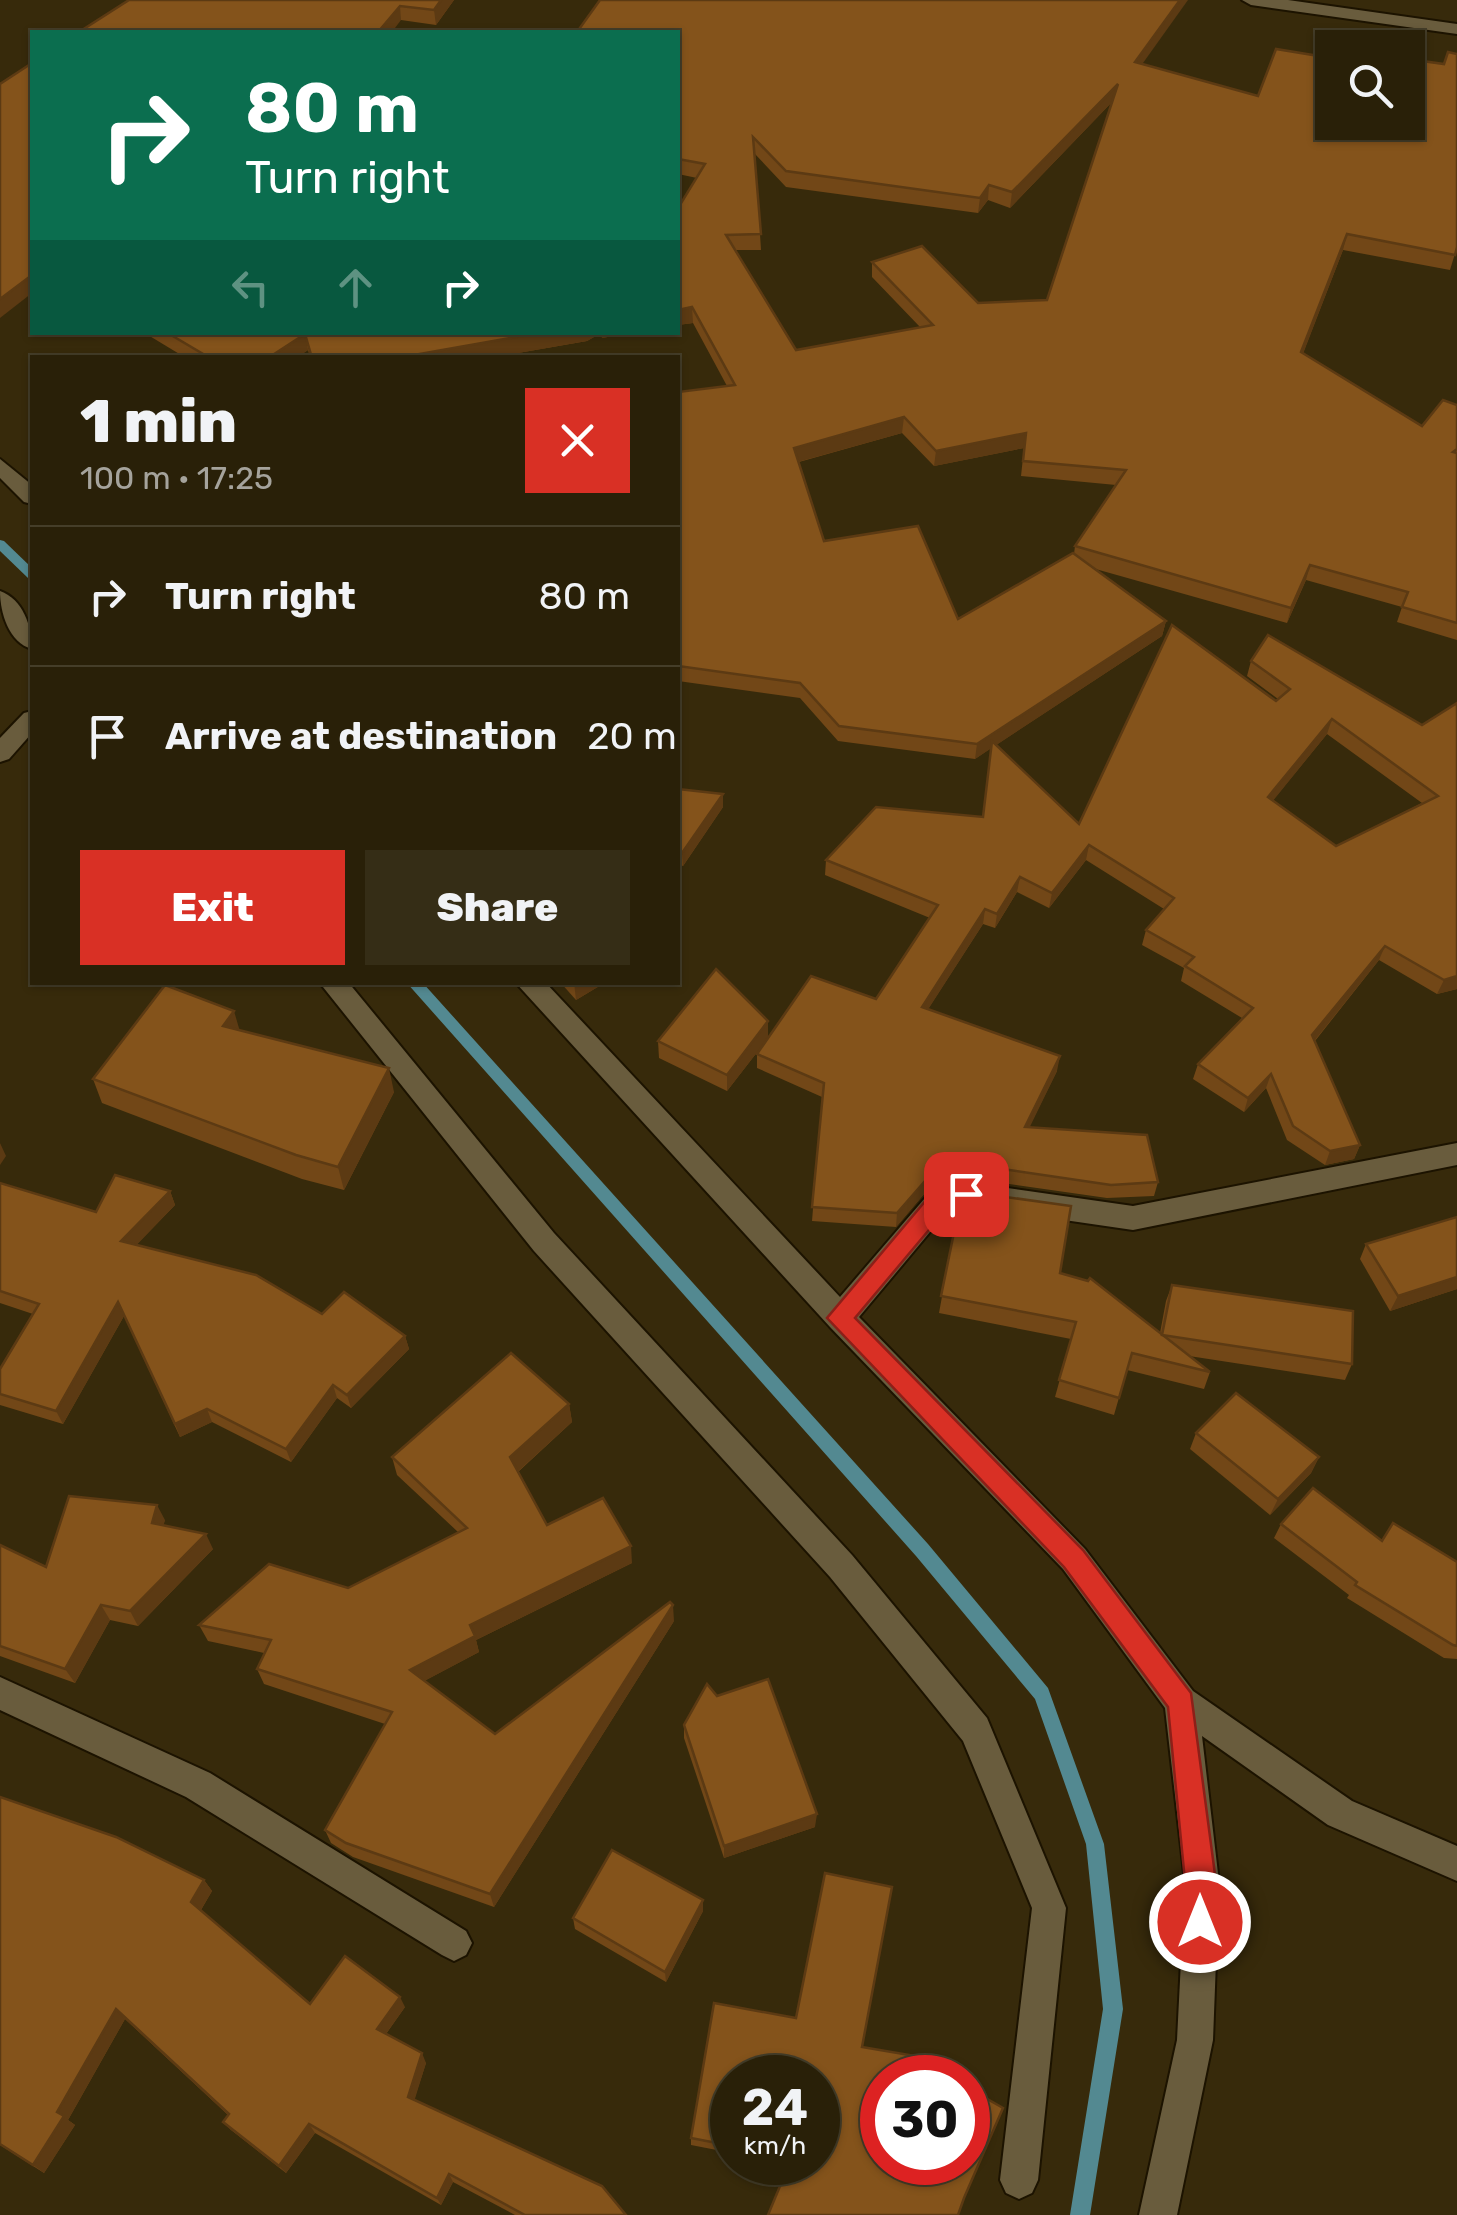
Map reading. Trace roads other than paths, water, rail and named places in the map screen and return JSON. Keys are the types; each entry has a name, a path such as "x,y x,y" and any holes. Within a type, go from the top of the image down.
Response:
{"street":[{"path":"1250,0 1457,29"},
{"path":"0,466 30,495"},
{"path":"0,599 30,638"},
{"path":"0,753 30,721"},
{"path":"334,985 544,1242 841,1566 975,1730 1049,1908 1019,2180"},
{"path":"531,985 840,1318 1074,1558 1181,1702 1340,1813 1457,1864"},
{"path":"840,1318 936,1206 950,1197 966,1194 1132,1218 1457,1154"},
{"path":"0,1693 198,1785 454,1943"},
{"path":"1158,2215 1195,2040 1202,1882 1181,1702"}],"waterway":[{"path":"0,544 30,573"},
{"path":"416,985 922,1550 1042,1694 1095,1844 1113,2009 1080,2215"}]}
